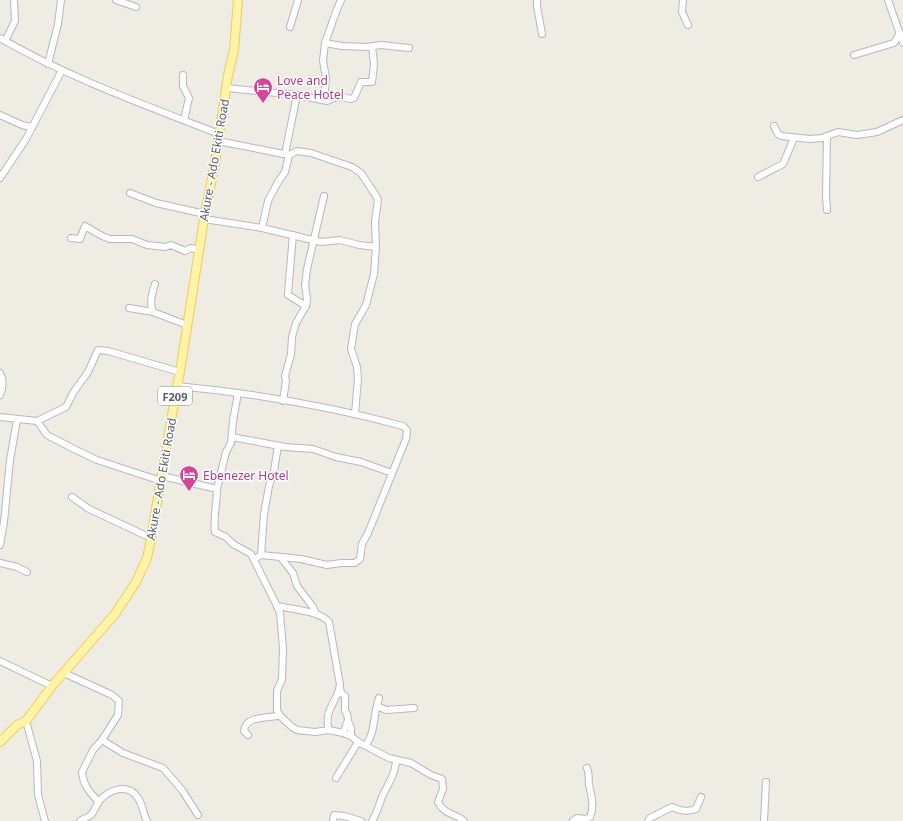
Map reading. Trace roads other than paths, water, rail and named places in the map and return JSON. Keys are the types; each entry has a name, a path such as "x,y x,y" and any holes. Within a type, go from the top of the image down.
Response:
{"main road":[{"name":"Akure - Ado Ekiti Road","path":"0,742 17,726 26,721 52,686 116,614 136,582 147,558 162,478 176,386 180,372 204,217 215,164 226,88 234,50 238,0"}],"street":[{"path":"14,0 15,21 2,39 31,56 108,92 184,120 219,137 287,155 297,151 311,152 346,164 361,173 378,199 375,222 376,247 374,274 368,300 355,324 351,348 357,367 358,379 355,414"},
{"path":"48,64 58,24 61,0"},
{"path":"116,0 136,7"},
{"path":"290,27 298,0"},
{"path":"324,100 326,78 324,61 325,43 341,0"},
{"path":"537,0 542,34"},
{"path":"683,0 682,12 688,26"},
{"path":"888,0 903,43"},
{"path":"854,55 894,43 900,33"},
{"path":"325,43 349,47 381,45 409,48"},
{"path":"226,88 297,95 324,100 331,100 339,96 352,99 355,96 361,82 372,82 374,64 372,46"},
{"path":"0,178 20,149 62,70"},
{"path":"183,75 183,86 189,98 184,120"},
{"path":"262,228 268,201 285,172 297,95"},
{"path":"0,115 22,125 32,127"},
{"path":"774,126 779,135 810,139 827,136 838,132 857,135 877,132 903,120"},
{"path":"827,136 827,210"},
{"path":"758,177 783,164 794,138"},
{"path":"130,193 156,203 204,217 262,228 326,243 340,240 359,245 376,247"},
{"path":"283,401 286,381 285,376 291,354 292,337 296,323 306,306 307,299 305,285 313,240 324,196"},
{"path":"71,238 80,239 84,226 110,239 132,239 147,244 165,247 171,245 185,251 191,248 199,250"},
{"path":"293,235 288,295 306,306"},
{"path":"153,312 150,301 156,284"},
{"path":"130,308 153,312 187,325"},
{"path":"0,417 37,421 66,407 73,393 88,372 98,350 108,351 180,372"},
{"path":"0,373 2,378 2,390 0,395"},
{"path":"176,386 222,390 355,414 403,426 407,430 406,439 368,533 362,544 361,556 358,561 355,563 327,565 301,559 260,555"},
{"path":"238,393 231,443 226,452 217,489 217,504 214,525 215,532 226,537 232,544 249,552 280,613 283,648 282,679 277,691 277,710 279,714 296,730 315,732 329,730 343,733 389,758 396,761 411,763 431,775 442,779 443,785 438,802 439,804 447,813 464,821"},
{"path":"0,545 11,455 17,420"},
{"path":"37,421 47,435 97,460 162,478 217,489"},
{"path":"232,437 296,449 313,449 336,457 361,462 392,473"},
{"path":"254,560 260,555 268,492 274,471 278,446"},
{"path":"72,497 89,509 151,538"},
{"path":"281,558 293,573 297,586 313,607 316,614"},
{"path":"0,562 17,567 27,572"},
{"path":"277,606 316,614 325,618 329,622 341,693 345,696 345,711 347,713 351,728 351,736"},
{"path":"0,661 52,686"},
{"path":"64,673 112,695 119,701 118,715 102,740 93,750 82,772 84,782 90,794 99,802"},
{"path":"329,730 327,725 329,709 338,694 340,685"},
{"path":"366,746 371,735 378,698"},
{"path":"377,706 386,710 414,708"},
{"path":"248,735 244,731 248,722 277,716 279,714"},
{"path":"26,721 36,760 38,795 45,821"},
{"path":"343,733 348,721"},
{"path":"102,740 123,753 163,768 182,790 198,815"},
{"path":"336,778 358,742"},
{"path":"369,821 372,821 386,788 393,778 396,769 396,761"},
{"path":"573,821 577,818 586,819 590,817 592,811 594,803 589,783 590,774 587,768"},
{"path":"764,821 766,782"},
{"path":"80,821 91,815 99,802 116,789 124,789 130,790 138,797 147,821"},
{"path":"648,821 650,818 672,807 678,810 689,811 696,809 701,797"},
{"path":"91,815 95,821"},
{"path":"333,821 334,815 361,821"}],"place":[{"name":"Love and Peace Hotel","path":"263,104"},
{"name":"Ebenezer Hotel","path":"189,492"}]}
